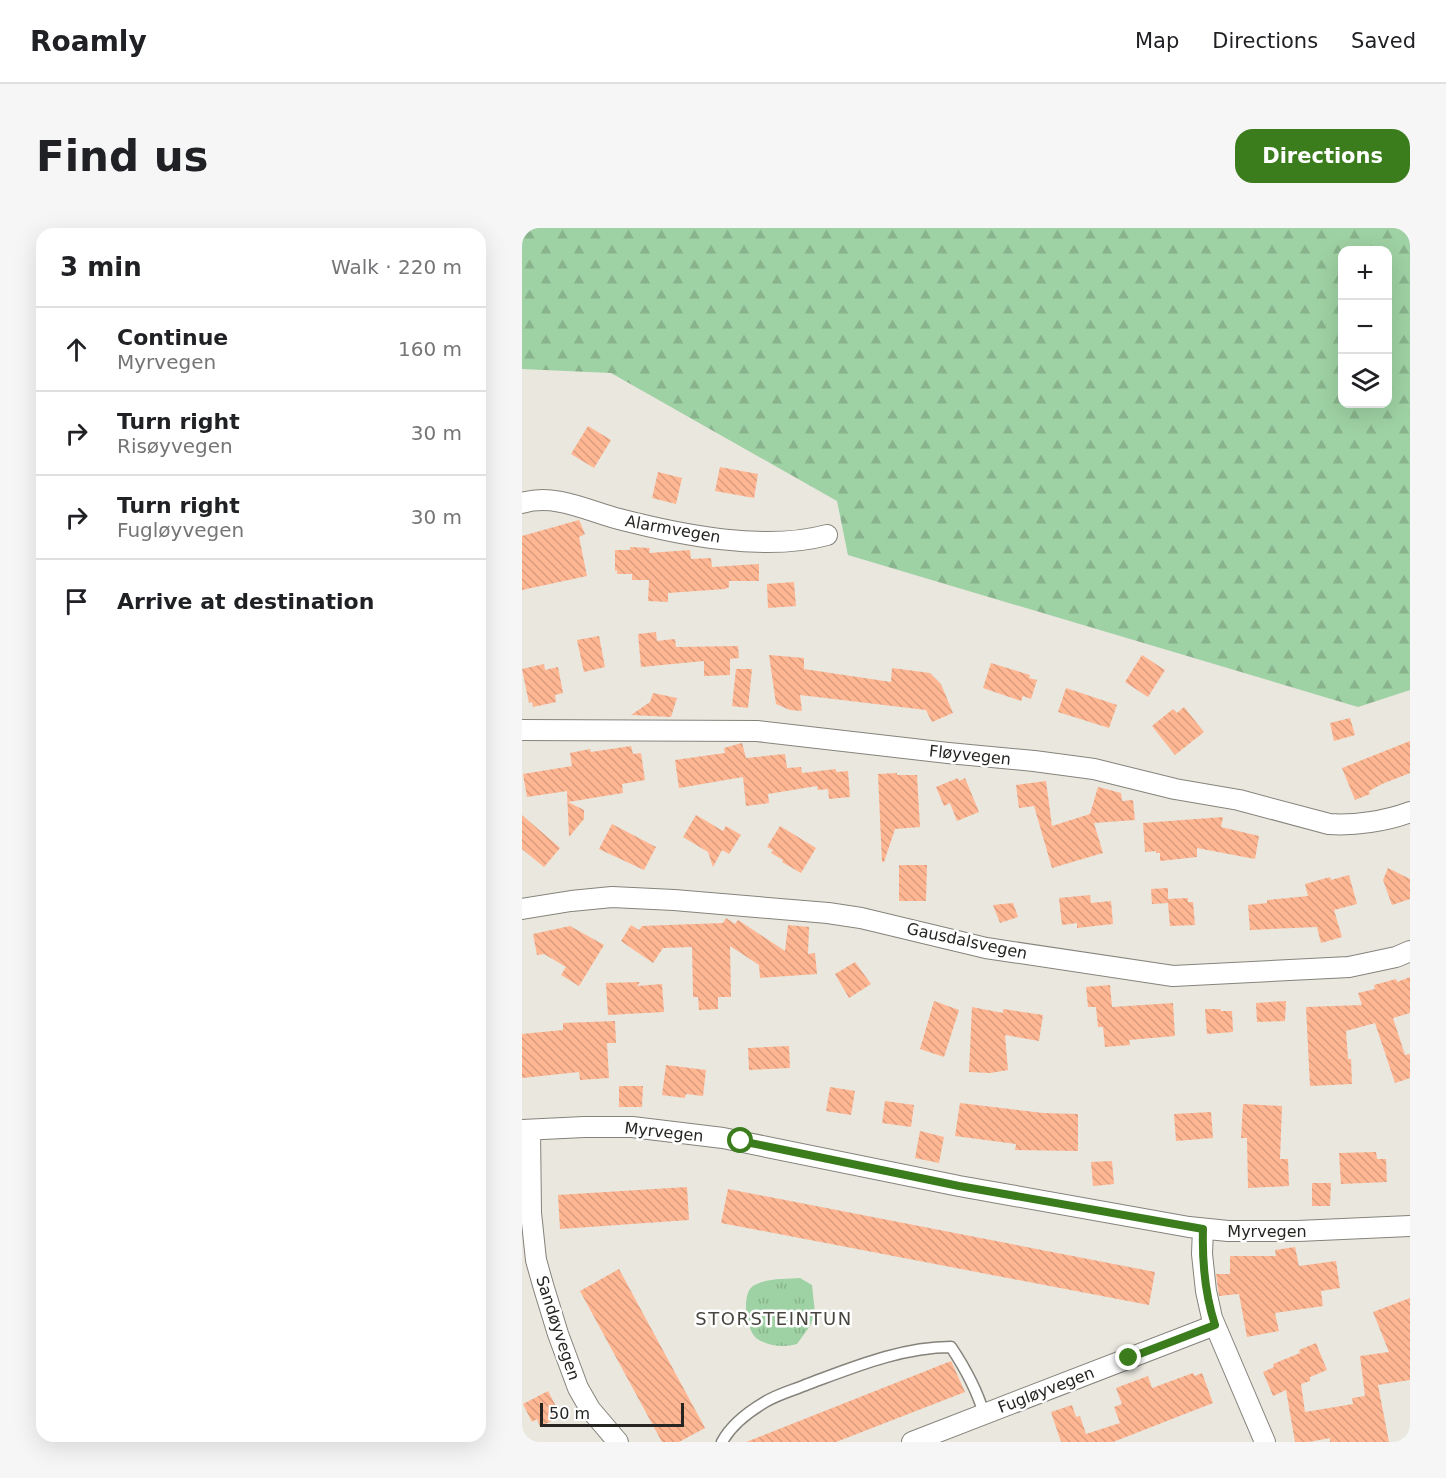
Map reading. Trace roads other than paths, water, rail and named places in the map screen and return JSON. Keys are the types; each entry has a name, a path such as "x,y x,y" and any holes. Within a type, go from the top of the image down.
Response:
{"street":[{"name":"Alarmvegen","path":"522,503 544,499 560,501 640,524 731,539 787,542 827,535"},
{"name":"Fløyvegen","path":"522,730 767,732 1094,769 1175,789 1239,800 1329,824 1340,825 1368,821 1410,812"},
{"name":"Gausdalsvegen","path":"522,909 612,897 684,900 828,913 861,918 987,948 1173,976 1348,967 1370,964 1410,951"},
{"name":"Myrvegen","path":"526,1130 633,1127 723,1138 959,1186 1203,1229 1298,1231 1410,1226"},
{"name":"Sandøyvegen","path":"526,1130 531,1213 537,1260 543,1285 578,1388 590,1409 618,1442"},
{"path":"1203,1229 1202,1254 1206,1291 1215,1325 1265,1442"},
{"name":"Fugløyvegen","path":"912,1442 982,1407 1215,1325"}],"lane":[{"path":"722,1442 729,1428 766,1401 842,1371 897,1354 931,1347 951,1347 964,1365 982,1407"},
{"path":"982,1407 988,1391"}],"district":[{"name":"STORSTEINTUN","path":"774,1318"}]}
